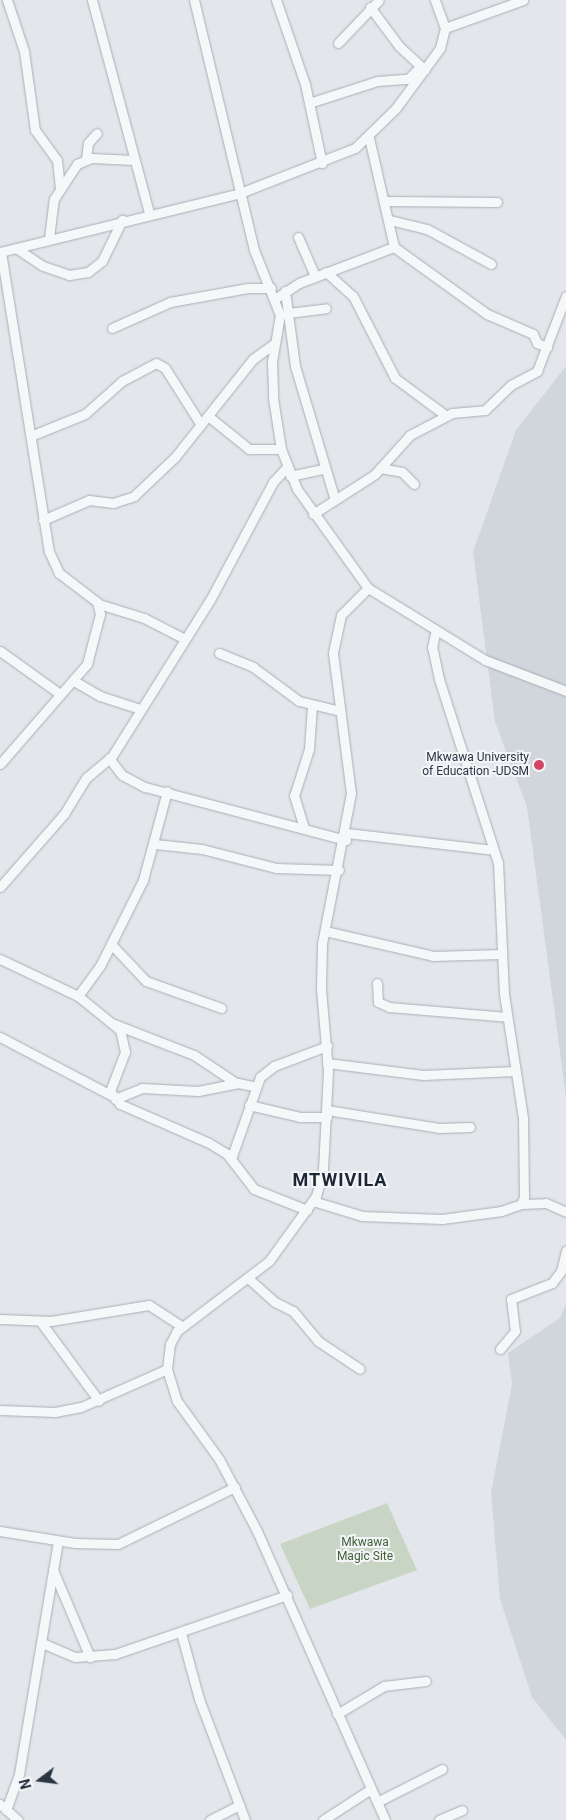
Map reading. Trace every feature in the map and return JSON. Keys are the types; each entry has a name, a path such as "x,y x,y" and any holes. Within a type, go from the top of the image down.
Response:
{"street":[{"path":"7,0 24,51 35,130 57,160 60,188 49,238"},
{"path":"92,0 149,213"},
{"path":"194,0 257,260 276,298 280,323 274,344 273,398 281,449 288,472 313,514 368,588 485,660 566,691"},
{"path":"276,0 309,103 322,164"},
{"path":"185,639 144,618 99,604 55,568 43,520 33,435 1,252 149,213 240,193 322,164 369,138 440,48 445,28 435,0"},
{"path":"445,28 523,0"},
{"path":"338,44 373,2 399,46 423,68"},
{"path":"309,103 377,81 408,79 423,68"},
{"path":"60,188 86,159 88,143 97,133"},
{"path":"369,138 390,220 394,246 482,310 533,334 537,342 547,347"},
{"path":"86,159 134,160"},
{"path":"385,201 497,202"},
{"path":"16,248 51,268 69,274 88,272 102,261 122,220"},
{"path":"390,220 427,229 491,264"},
{"path":"298,237 315,276"},
{"path":"276,298 285,290 315,276 394,246"},
{"path":"326,272 353,296 395,378 445,415"},
{"path":"112,328 170,302 248,288 270,288"},
{"path":"285,290 295,366 324,469 334,497"},
{"path":"313,514 334,497 380,468 410,435 445,415 490,406 511,385 537,371 566,296"},
{"path":"288,313 326,308"},
{"path":"43,520 89,500 112,503 134,496 201,425 240,373 274,344"},
{"path":"33,435 85,414 122,381 156,362 166,368 201,425"},
{"path":"208,416 250,449 281,449"},
{"path":"380,468 402,472 414,484"},
{"path":"0,887 64,814 86,778 109,758 185,639 273,482 288,472 324,469"},
{"path":"368,588 350,601 336,631 332,668 351,771 347,836 325,930 321,989 328,1063 323,1170 313,1201 269,1261 181,1326 170,1344 167,1369 178,1401 235,1487 287,1596 385,1820"},
{"path":"0,764 60,694 74,681 92,652 99,604"},
{"path":"436,630 432,647 439,679 493,850 500,882 501,954 506,1017 526,1179 521,1204"},
{"path":"0,651 60,694"},
{"path":"219,653 253,667 287,694 312,706 340,712"},
{"path":"74,681 93,693 140,709"},
{"path":"304,828 294,796 309,749 312,706"},
{"path":"109,758 131,782 304,828 347,836 493,850"},
{"path":"78,996 111,944 143,880 155,844 167,791"},
{"path":"155,844 202,849 276,868 339,870"},
{"path":"325,930 433,956 501,954"},
{"path":"111,944 146,982 221,1008"},
{"path":"0,959 78,996 113,1024 126,1042 110,1084 113,1097"},
{"path":"378,984 378,1002 389,1007 506,1017"},
{"path":"113,1024 194,1055 236,1084"},
{"path":"0,1037 113,1097 209,1143 231,1159 254,1189 307,1210"},
{"path":"231,1159 254,1086 274,1066 326,1046"},
{"path":"328,1063 423,1075 514,1070"},
{"path":"113,1097 142,1088 198,1091 236,1084 254,1086"},
{"path":"248,1105 300,1117 327,1114 439,1128 470,1127"},
{"path":"313,1201 362,1216 442,1219 482,1216 521,1204 546,1203 566,1212"},
{"path":"500,1349 515,1331 511,1299 552,1283 561,1271 566,1251"},
{"path":"248,1278 274,1302 294,1311 318,1341 360,1369"},
{"path":"0,1319 40,1321 149,1306 181,1326"},
{"path":"40,1321 99,1401"},
{"path":"0,1410 55,1412 99,1401 167,1369"},
{"path":"0,1531 58,1541 109,1546 126,1542 235,1487"},
{"path":"18,1820 3,1807 19,1774 58,1541"},
{"path":"53,1570 90,1657"},
{"path":"42,1643 75,1657 115,1654 287,1596"},
{"path":"181,1633 190,1673 245,1820"},
{"path":"338,1714 384,1686 426,1681"},
{"path":"377,1802 442,1769"},
{"path":"322,1820 372,1789"},
{"path":"210,1820 239,1805"},
{"path":"439,1820 462,1810"}],"shaded area":[{"name":"Mkwawa University of Education -UDSM","path":"566,366 566,1097 527,807 495,722 473,552 516,430"},
{"path":"566,1304 566,1740 532,1697 500,1599 491,1493 512,1384 508,1353 560,1318"}],"green space":[{"name":"Mkwawa Magic Site","path":"387,1503 417,1570 310,1609 280,1544"}],"place":[{"name":"Mkwawa University of Education -UDSM","path":"539,765"}],"district":[{"name":"MTWIVILA","path":"340,1180"}]}
